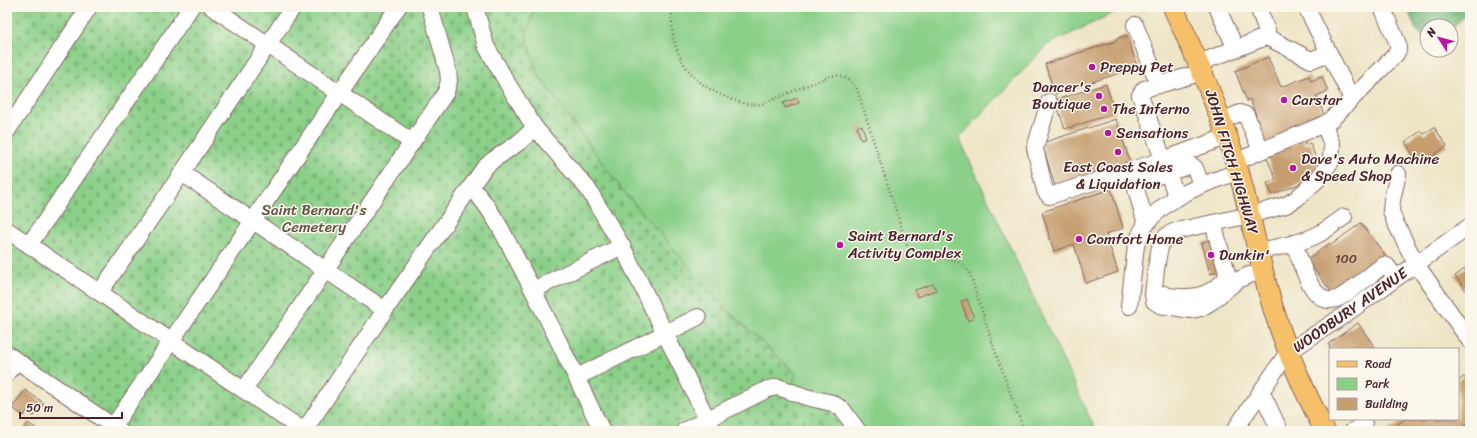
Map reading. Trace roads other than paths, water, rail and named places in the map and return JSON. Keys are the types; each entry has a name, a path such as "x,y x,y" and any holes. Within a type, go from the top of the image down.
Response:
{"main road":[{"name":"JOHN FITCH HIGHWAY","path":"1173,7 1200,67 1224,129 1250,215 1275,313 1288,352 1324,431"}],"street":[{"path":"29,245 191,7"},
{"path":"212,7 412,142"},
{"path":"100,292 293,7"},
{"path":"7,373 12,357 114,429 338,93 398,7"},
{"path":"244,390 446,92 449,81 448,71 430,7"},
{"path":"475,7 486,46 509,86 535,128 588,189 622,246 710,426"},
{"path":"1217,7 1236,49"},
{"path":"1177,198 1140,95 1144,90 1200,67 1236,49 1262,40 1267,31 1258,7"},
{"path":"1306,7 1352,99"},
{"path":"1129,306 1136,244 1146,224 1156,213 1177,198 1236,167 1261,150 1324,124 1335,117 1398,50 1398,44 1382,7"},
{"path":"7,131 85,9"},
{"path":"1135,25 1159,85"},
{"path":"1265,36 1311,60 1329,53"},
{"path":"1049,102 1035,148 1045,191 1049,196 1165,166 1194,165 1201,186"},
{"path":"1146,224 1136,186 1224,129 1240,113 1246,115 1261,150"},
{"path":"1264,272 1249,275 1236,281 1211,302 1201,308 1191,310 1160,305 1155,303 1153,298 1160,246 1162,241 1168,235 1181,230 1250,215 1291,202 1317,180 1327,168 1331,161 1332,154 1332,145 1324,124"},
{"path":"7,230 172,340 304,431 385,310 484,168 518,143 535,128"},
{"path":"182,173 254,220 385,310"},
{"path":"1398,174 1391,211 1394,222 1416,264 1470,341"},
{"path":"471,187 482,198 500,227 577,377 602,431"},
{"path":"1259,251 1294,243 1318,235 1344,217"},
{"path":"1181,230 1173,234 1168,241 1161,285 1163,292 1167,296 1193,298 1207,294 1225,280 1227,276 1217,222"},
{"path":"1217,222 1236,281"},
{"name":"WOODBURY AVENUE","path":"1234,431 1288,352 1348,312 1470,226"},
{"path":"1294,243 1310,286 1315,293 1325,299 1339,298 1384,266 1387,266 1396,278"},
{"path":"533,290 622,246"},
{"path":"1339,298 1348,312"},
{"path":"577,377 698,317"},
{"path":"684,431 710,426 768,389 778,387 799,396 827,401 838,406 850,418 858,431"},
{"path":"1261,391 1280,431"}],"place":[{"name":"Preppy Pet","path":"1092,67"},
{"name":"Dancer's Boutique","path":"1099,96"},
{"name":"Carstar","path":"1284,100"},
{"name":"The Inferno","path":"1104,109"},
{"name":"Sensations","path":"1108,133"},
{"name":"East Coast Sales & Liquidation","path":"1118,152"},
{"name":"Dave's Auto Machine & Speed Shop","path":"1293,168"},
{"name":"Comfort Home","path":"1079,239"},
{"name":"Saint Bernard's Activity Complex","path":"840,245"},
{"name":"Dunkin'","path":"1211,255"}],"park label":[{"name":"Saint Bernard's Cemetery","path":"314,218"}]}
